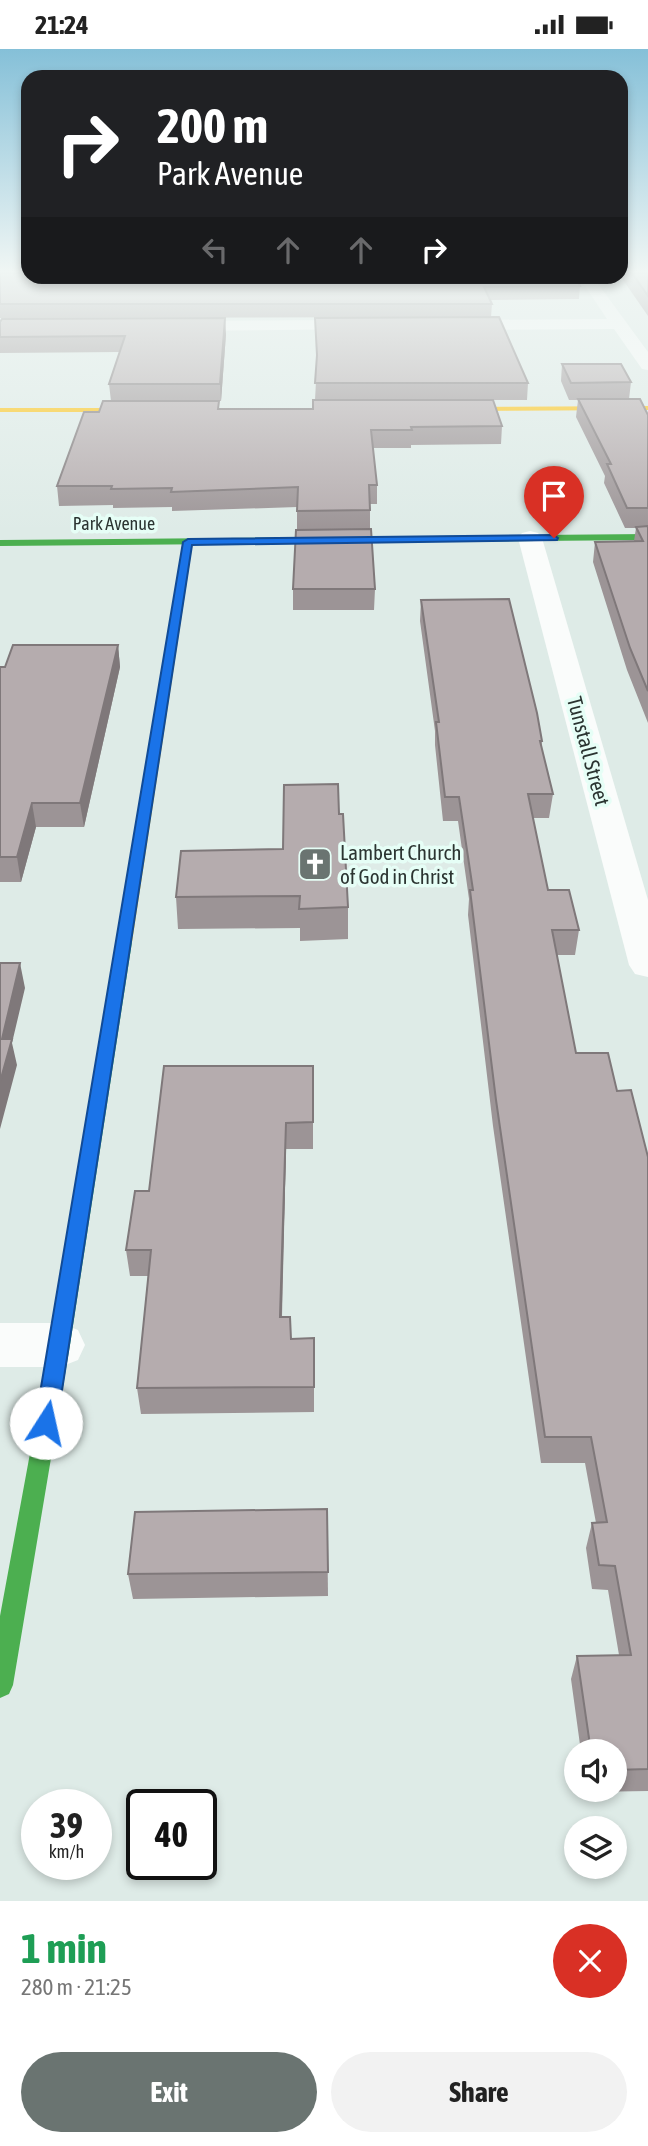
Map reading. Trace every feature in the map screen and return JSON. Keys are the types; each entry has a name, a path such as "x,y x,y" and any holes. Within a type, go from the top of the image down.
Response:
{"street":[{"path":"427,409 648,408"},
{"path":"0,411 165,410"},
{"name":"Park Avenue","path":"0,543 648,537"},
{"name":"Tunstall Street","path":"530,538 648,965"},
{"path":"0,1685 60,1345 188,542"},
{"path":"0,1345 60,1345"}],"building":[{"path":"117,359 222,359 220,384 109,384"},
{"path":"317,359 518,359 528,383 315,383"},
{"path":"562,364 621,364 631,382 571,383"},
{"path":"578,399 640,399 648,415 648,508 627,508 607,464 611,464"},
{"path":"313,400 493,400 502,426 371,430 377,485 369,485 370,510 297,511 298,487 171,492 172,488 57,486 84,412 99,412 103,401 219,401 218,409 313,409"},
{"path":"648,526 648,691 630,648 595,542 643,541 636,527"},
{"path":"371,529 375,589 293,589 296,530"},
{"path":"509,599 537,713 540,741 553,794 528,794 548,890 569,890 579,930 552,930 576,1053 608,1053 617,1091 631,1090 648,1157 648,1769 627,1770 627,1739 589,1739 577,1656 631,1655 615,1566 599,1565 592,1523 607,1522 591,1437 545,1437 496,1100 470,890 473,890 459,797 445,797 436,722 439,722 421,600"},
{"path":"13,645 118,645 80,803 32,803 17,857 0,857 0,667 5,667"},
{"path":"338,784 339,814 343,814 348,907 299,909 300,896 176,897 181,851 283,849 284,785"},
{"path":"0,963 20,963 2,1039 12,1039 0,1082"},
{"path":"164,1066 313,1066 313,1122 286,1123 280,1317 290,1317 291,1339 314,1338 314,1387 137,1388 151,1250 126,1250 135,1191 149,1191"},
{"path":"327,1509 328,1572 128,1574 135,1512"}],"traffic: fast":[{"path":"0,543 648,537"},
{"path":"0,1685 60,1345 124,942"}],"traffic: slow":[{"path":"443,409 648,408"},
{"path":"0,410 152,410"},
{"path":"124,942 188,542"}],"place":[{"name":"Lambert Church of God in Christ","path":"315,864"}],"route":[{"path":"46,1423 188,542 554,538"}]}
